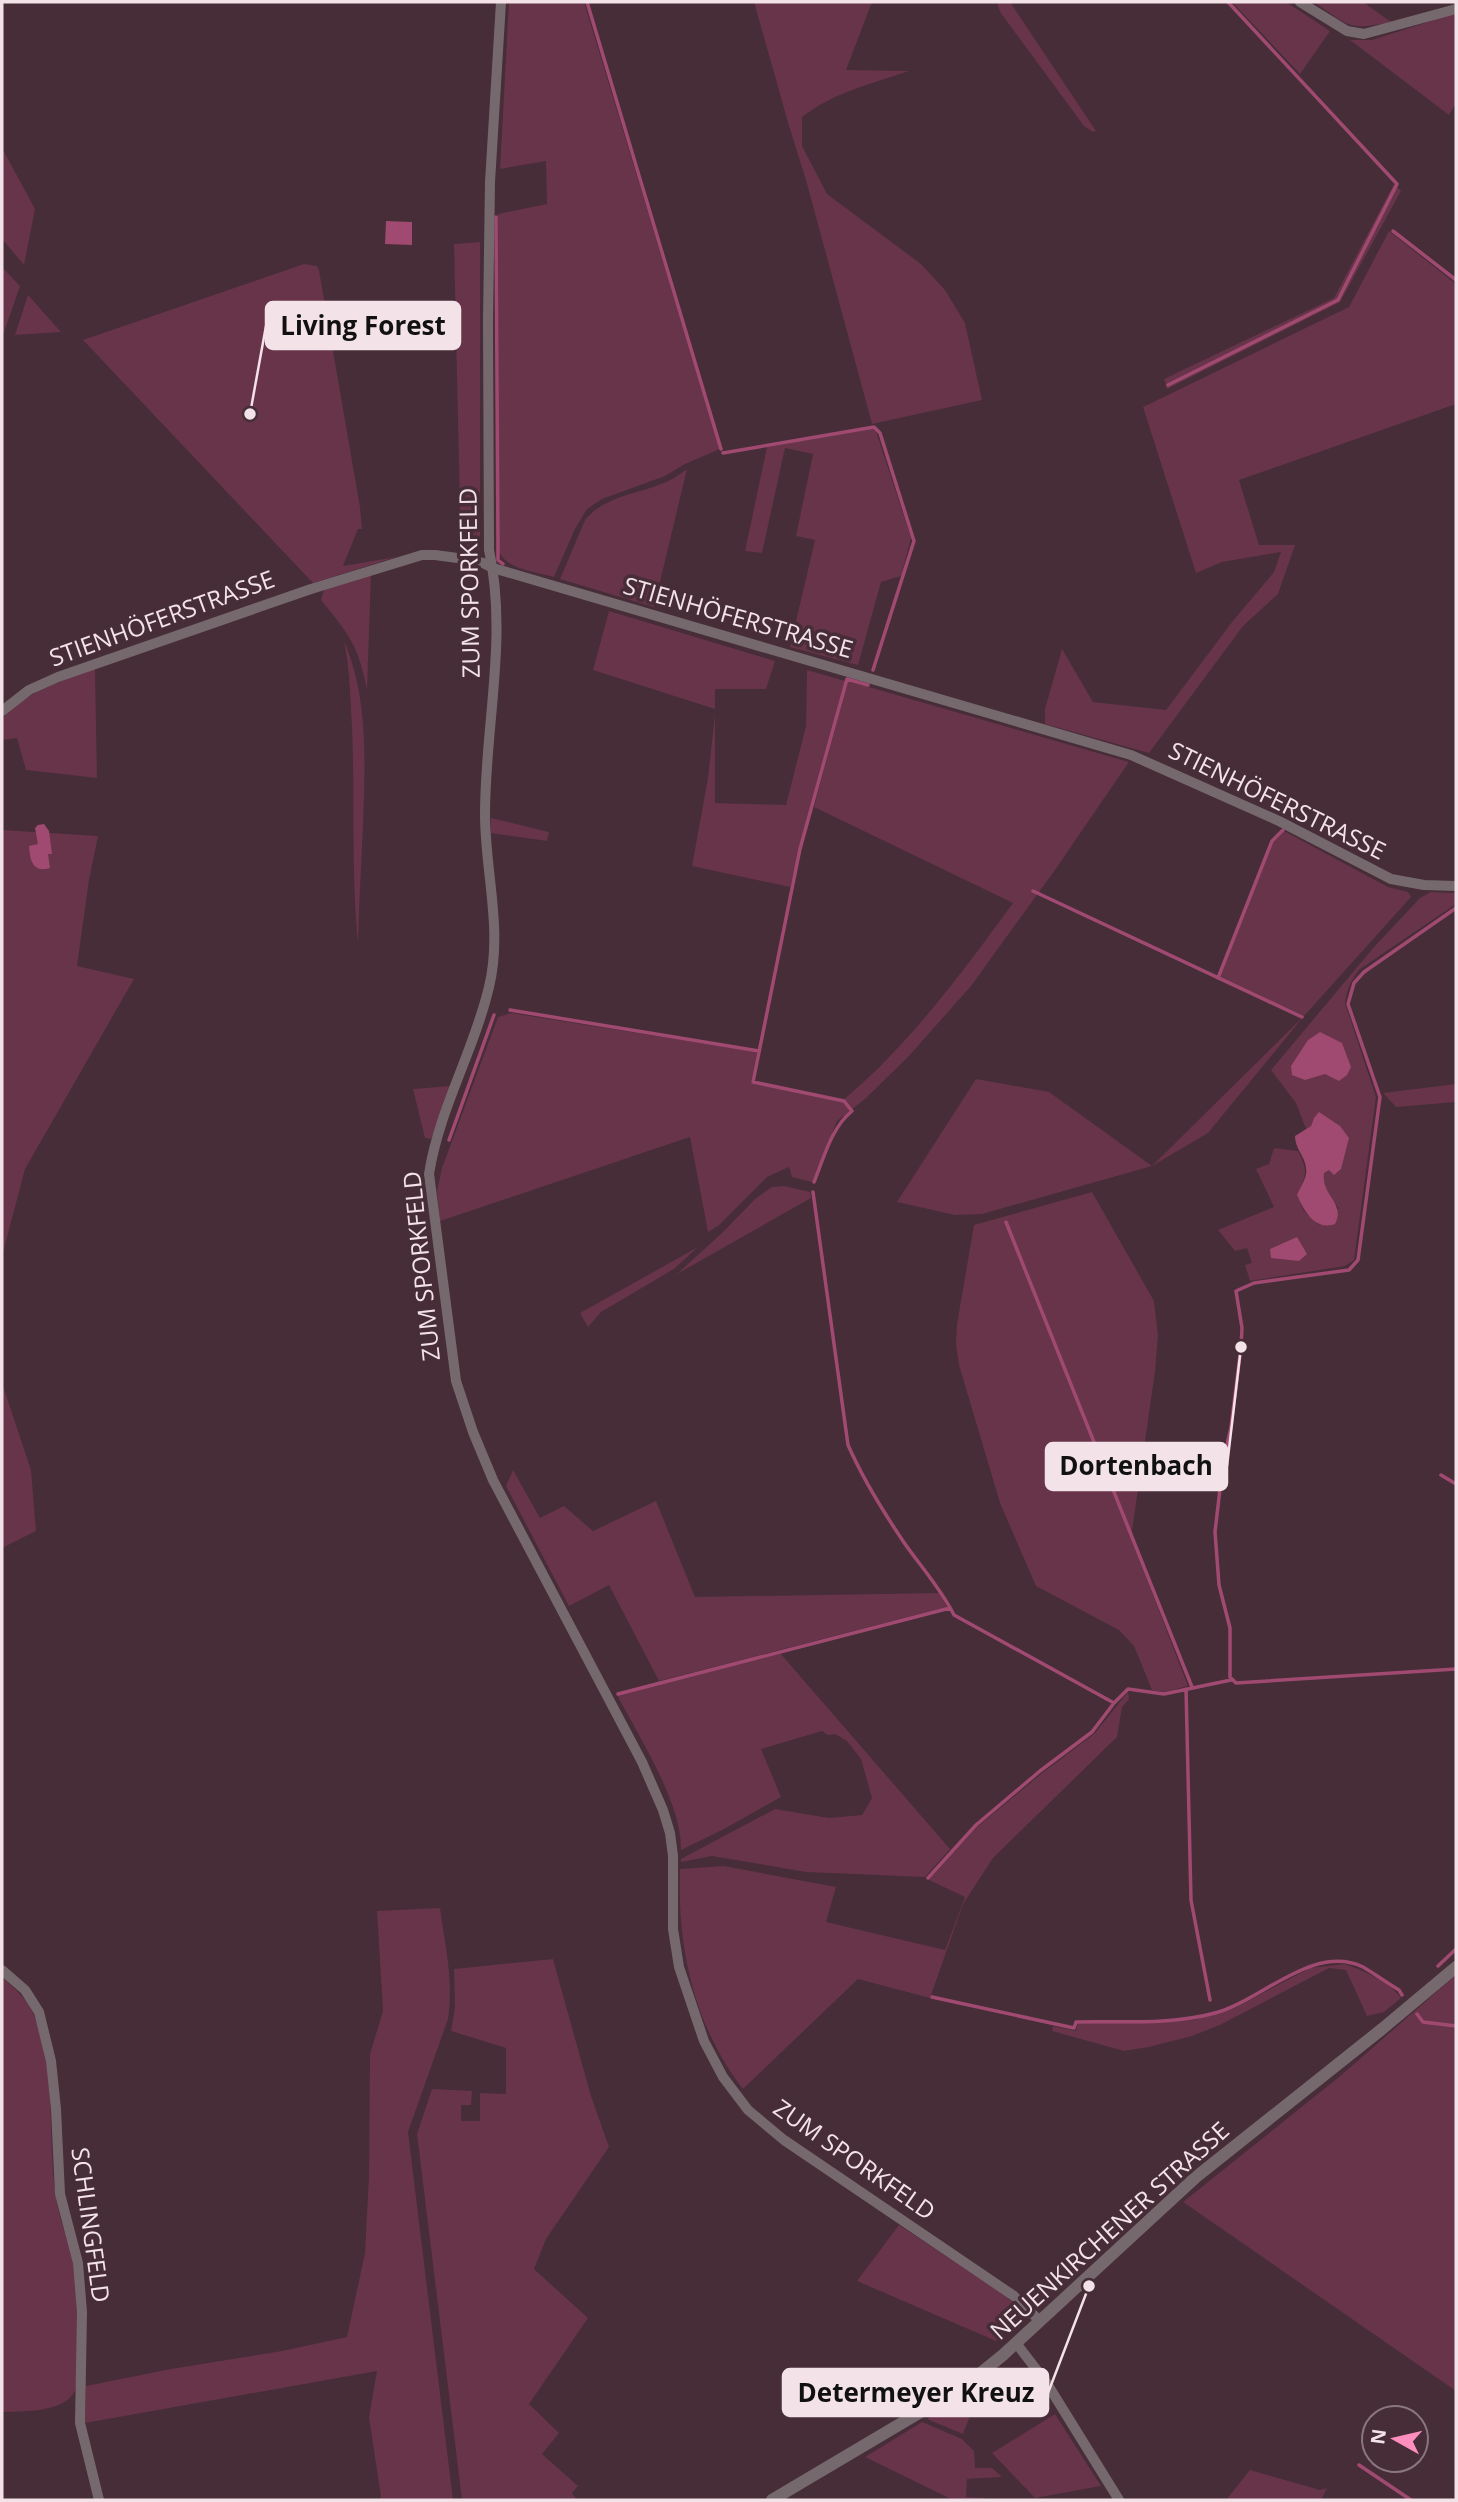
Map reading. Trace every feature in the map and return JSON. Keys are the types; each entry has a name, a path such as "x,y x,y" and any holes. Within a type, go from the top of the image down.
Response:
{"street":[{"name":"ZUM SPORKFELD","path":"501,2 491,182 488,308 489,550 493,568 497,652 485,774 485,835 494,917 493,959 489,986 436,1140 429,1174 456,1381 493,1480 642,1762 663,1810 672,1846 673,1929 679,1966 704,2041 723,2077 748,2109 784,2140 1014,2296 1041,2321"},
{"path":"1300,2 1347,32 1364,34 1456,9"},
{"name":"STIENHÖFERSTRASSE","path":"4,705 58,677 311,589 398,562 435,555 483,563 1131,755 1279,821 1391,879 1424,885 1456,886"},
{"name":"NEUENKIRCHENER STRASSE","path":"772,2500 966,2385 1041,2321 1196,2177 1382,2029 1456,1966"},
{"name":"SCHLINGFELD","path":"2,1970 24,1990 38,2012 51,2061 60,2194 78,2263 82,2312 80,2423 99,2500"},
{"path":"1016,2343 1046,2382 1119,2500"}],"shaded area":[{"path":"509,2 584,2 720,449 665,476 602,499 587,509 554,577 515,566 499,551 498,214 547,204 546,161 500,169"},
{"path":"754,2 872,2 846,70 909,71 840,95 802,117 802,146 827,194 921,264 945,290 965,323 982,400 872,424 806,180"},
{"path":"997,2 1010,2 1096,131 1084,126 1000,12"},
{"path":"1232,2 1286,2 1330,31 1300,74"},
{"path":"1314,2 1363,2 1391,22 1357,26 1342,21"},
{"path":"1456,13 1456,103 1449,115 1350,40 1372,40"},
{"path":"2,148 35,209 24,265 2,239"},
{"path":"1394,184 1401,191 1340,302 1167,389 1164,379 1334,298"},
{"path":"386,221 412,222 412,245 385,244"},
{"path":"1389,231 1456,284 1456,404 1239,480 1259,545 1295,545 1278,594 1243,626 1149,753 1045,724 1045,709 1062,649 1093,702 1166,710 1232,622 1274,572 1281,552 1222,562 1196,573 1143,407 1349,307"},
{"path":"480,242 480,548 477,553 461,551 454,244"},
{"path":"304,264 317,266 319,270 360,507 362,529 358,529 343,566 396,557 313,583 83,340"},
{"path":"2,267 20,286 2,338"},
{"path":"28,295 61,332 15,335"},
{"path":"875,428 911,538 901,576 881,582 858,665 790,647 815,540 796,536 813,454 785,448 762,553 745,551 767,447"},
{"path":"687,469 654,607 560,579 585,520 593,512 613,500 668,481"},
{"path":"371,575 367,690 360,661 351,641 321,600 324,590"},
{"path":"609,611 775,661 766,689 715,689 715,709 593,670"},
{"path":"344,641 358,686 364,732 358,944 352,727"},
{"path":"95,669 97,778 26,770 17,738 2,740 2,719 33,694"},
{"path":"807,670 845,681 790,887 692,866 708,778 715,714 715,803 786,805 806,726"},
{"path":"848,681 1129,762 971,986 909,1056 865,1099 837,1121 812,1182 792,1177 789,1167 767,1177 718,1226 708,1232 690,1137 440,1221 437,1191 442,1168 498,1017 511,1013 757,1052 751,1083 841,1102 912,1033 974,956 1013,903 814,807"},
{"path":"491,818 549,832 547,841 491,833"},
{"path":"44,824 49,831 52,854 48,854 50,868 40,869 30,856 29,846 38,844 35,828"},
{"path":"2,830 98,836 77,966 134,979 25,1169 2,1256"},
{"path":"1284,831 1388,887 1408,892 1411,897 1304,1016 1220,977 1273,842"},
{"path":"1431,892 1456,893 1456,904 1360,969 1346,998 1345,1003 1376,1097 1354,1260 1345,1266 1250,1281 1245,1265 1252,1263 1247,1248 1235,1251 1218,1230 1274,1207 1256,1169 1269,1164 1274,1148 1298,1151 1305,1173 1297,1195 1304,1211 1320,1225 1339,1208 1325,1188 1324,1173 1329,1169 1314,1118 1311,1126 1306,1129 1296,1103 1271,1070 1374,947 1420,898"},
{"path":"1304,1016 1208,1133 1152,1166"},
{"path":"1320,1032 1342,1043 1351,1067 1347,1075 1339,1081 1325,1074 1305,1080 1292,1075 1291,1066 1308,1040"},
{"path":"976,1079 1049,1092 1152,1166 982,1214 955,1215 897,1202"},
{"path":"1456,1084 1456,1102 1396,1107 1383,1093"},
{"path":"451,1086 431,1139 425,1138 413,1089"},
{"path":"1319,1112 1340,1126 1349,1138 1341,1169 1334,1175 1329,1170 1324,1173 1326,1188 1338,1210 1335,1224 1328,1225 1322,1225 1311,1218 1297,1195 1306,1171 1295,1136 1311,1126"},
{"path":"784,1186 810,1192 811,1198 677,1274 755,1199 772,1187"},
{"path":"1092,1192 1154,1301 1158,1335 1155,1372 1131,1538 1188,1686 1164,1692 1152,1690 1134,1646 1119,1630 1036,1586 1000,1503 959,1365 957,1324 974,1225"},
{"path":"1297,1237 1307,1254 1299,1261 1271,1258 1270,1249"},
{"path":"698,1247 674,1269 601,1312 588,1327 580,1313"},
{"path":"2,1383 31,1470 36,1531 2,1548"},
{"path":"513,1470 540,1518 564,1506 593,1531 656,1501 695,1597 940,1593 947,1607 659,1681 609,1585 569,1606 506,1486"},
{"path":"780,1653 950,1849 925,1877 806,1872 712,1856 681,1862 681,1859 775,1809 829,1818 862,1815 872,1798 861,1759 847,1741 822,1731 761,1749 781,1797 681,1850 675,1812 667,1791 617,1695"},
{"path":"1128,1692 1129,1699 1122,1707 1117,1737 993,1858 963,1904 930,1998 858,1979 743,2089 712,2039 692,1985 682,1927 680,1869 724,1866 836,1887 826,1922 945,1950 965,1897 929,1880 977,1827 1094,1734"},
{"path":"440,1908 449,1977 448,2019 408,2132 453,2500 378,2500 381,2497 369,2417 377,2371 85,2423 86,2386 347,2337 365,2253 370,2054 383,2011 377,1911"},
{"path":"553,1959 591,2096 609,2147 546,2239 534,2269 588,2318 529,2404 559,2433 542,2454 578,2486 572,2493 577,2500 462,2500 417,2134 432,2089 472,2091 471,2105 461,2105 461,2121 480,2121 480,2093 506,2094 506,2048 451,2031 455,2007 454,1969"},
{"path":"1344,1964 1383,1982 1401,1998 1384,2012 1367,2016 1346,1970 1329,1968 1220,2025 1192,2036 1149,2047 1124,2051 1052,2031 1053,2026 1076,2031 1078,2023 1194,2020 1235,2008 1310,1968"},
{"path":"1456,1975 1456,2391 1183,2202 1339,2077"},
{"path":"2,1977 29,2006 42,2039 49,2082 55,2191 75,2275 79,2372 75,2391 62,2403 31,2411 2,2412"},
{"path":"899,2225 1000,2292 1015,2304 1023,2317 996,2341 857,2281"},
{"path":"973,2390 977,2398 963,2434 927,2419"},
{"path":"1055,2414 1101,2486 1035,2498 992,2453"},
{"path":"922,2422 962,2439 974,2451 975,2468 992,2468 1002,2477 967,2479 966,2497 985,2500 953,2500 865,2457"},
{"path":"1250,2470 1320,2490 1327,2488 1321,2500 1226,2500"}],"waterway":[{"path":"587,2 721,449"},
{"path":"1168,385 1338,300 1397,184 1228,2"},
{"path":"496,217 498,560 503,564"},
{"path":"1393,231 1456,280"},
{"path":"723,453 874,427 880,433 914,541 873,670"},
{"path":"814,1182 833,1135 852,1111 844,1101 753,1082 800,849 847,679 868,685"},
{"path":"1218,978 1272,841 1283,830"},
{"path":"1033,891 1302,1017"},
{"path":"1456,908 1364,972 1354,983 1348,1004 1380,1097 1358,1260 1349,1270 1254,1283 1236,1291 1242,1328 1241,1347 1215,1532 1219,1585 1230,1628 1230,1677 1236,1683 1456,1669"},
{"path":"510,1010 759,1051"},
{"path":"449,1140 494,1015"},
{"path":"813,1192 848,1445 882,1508 954,1615 1114,1703 1128,1689 1164,1694 1231,1680"},
{"path":"1006,1222 1192,1687"},
{"path":"1441,1475 1456,1484"},
{"path":"618,1694 950,1608"},
{"path":"1186,1689 1191,1900 1210,2000"},
{"path":"928,1878 976,1825 1092,1732 1114,1703"},
{"path":"1438,1966 1456,1949"},
{"path":"932,1997 1074,2028 1076,2022 1164,2021 1198,2017 1233,2007 1288,1976 1325,1962 1344,1962 1363,1967 1399,1990 1402,1995"},
{"path":"1417,2014 1423,2022 1456,2026"},
{"path":"1359,2465 1411,2500"}],"place":[{"name":"Living Forest","path":"250,414"},
{"name":"Dortenbach","path":"1241,1347"},
{"name":"Determeyer Kreuz","path":"1089,2286"}]}
